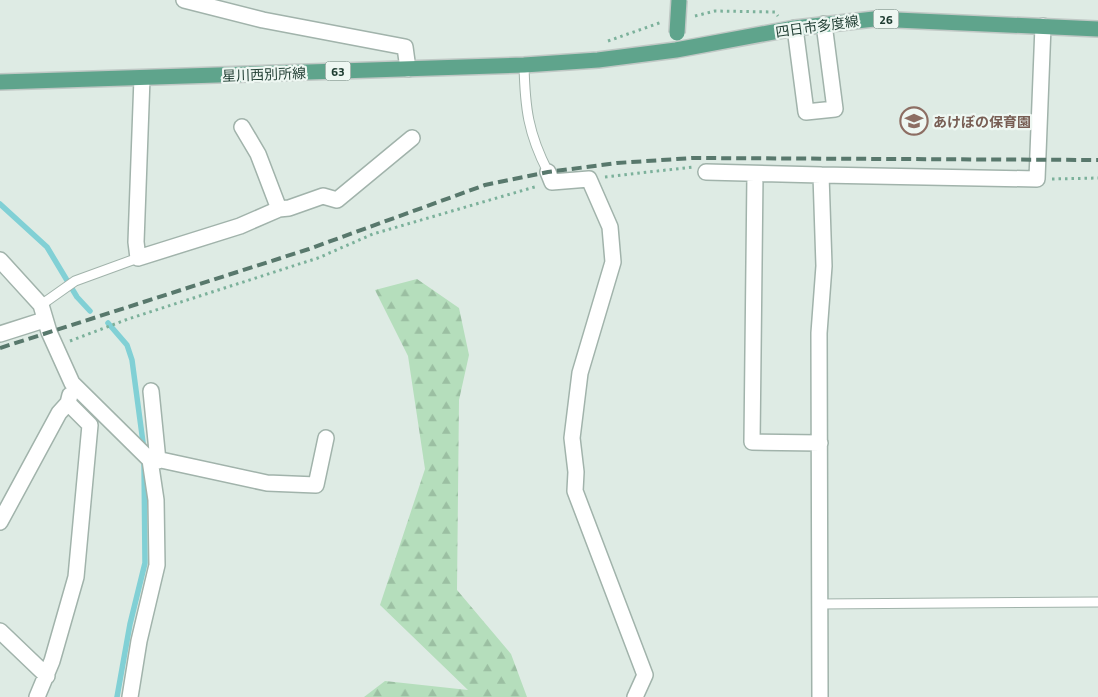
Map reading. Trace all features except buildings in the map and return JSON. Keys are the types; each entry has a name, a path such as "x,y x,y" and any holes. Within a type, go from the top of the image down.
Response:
{"main road":[{"path":"676,50 679,0"},
{"name":"四日市多度線","path":"676,50 796,28 874,19 1098,29"},
{"name":"星川西別所線","path":"0,82 524,65 598,60 676,50"}],"street":[{"path":"184,0 263,20 405,47 408,69"},
{"path":"796,28 806,112 835,109 824,24"},
{"path":"706,172 1037,179 1042,26"},
{"path":"142,78 136,242 138,258 240,226 279,209 289,208 322,196 337,200 412,138"},
{"path":"242,127 258,154 279,209"},
{"path":"755,174 752,442 820,443"},
{"path":"820,697 819,333 824,266 821,175"},
{"path":"550,177 589,179 610,227 613,262 580,373 572,438 576,472 575,491 645,675 635,697"},
{"path":"0,260 42,313 72,383 153,461"},
{"path":"0,334 42,313"},
{"path":"2,511 59,413 68,403 72,383"},
{"path":"130,697 139,641 156,564 156,500 151,391"},
{"path":"37,697 47,676 76,577 90,425 68,403"},
{"path":"153,461 161,460 267,483 316,485 326,438"},
{"path":"0,631 47,676"}],"lane":[{"path":"524,65 525,105 536,149 550,177"},
{"path":"42,313 61,289 138,258"},
{"path":"819,604 1098,602"}],"path":[{"path":"589,179 691,166 706,172"},
{"path":"55,346 318,258 373,234 550,177"},
{"path":"1037,179 1098,178"}],"green space":[{"path":"417,279 459,308 469,355 459,400 457,590 511,654 527,697 364,697 385,681 468,690 380,605 425,469 408,356 375,290"}],"waterway":[{"path":"0,204 47,247 77,297 90,311"},
{"path":"108,323 127,345 132,360 144,450"},
{"path":"117,697 130,624 145,563 144,462"}],"railway":[{"path":"0,348 309,249 485,185 548,172 617,163 692,158 1098,160"}],"place":[{"name":"あけぼの保育園","path":"914,121"}]}
